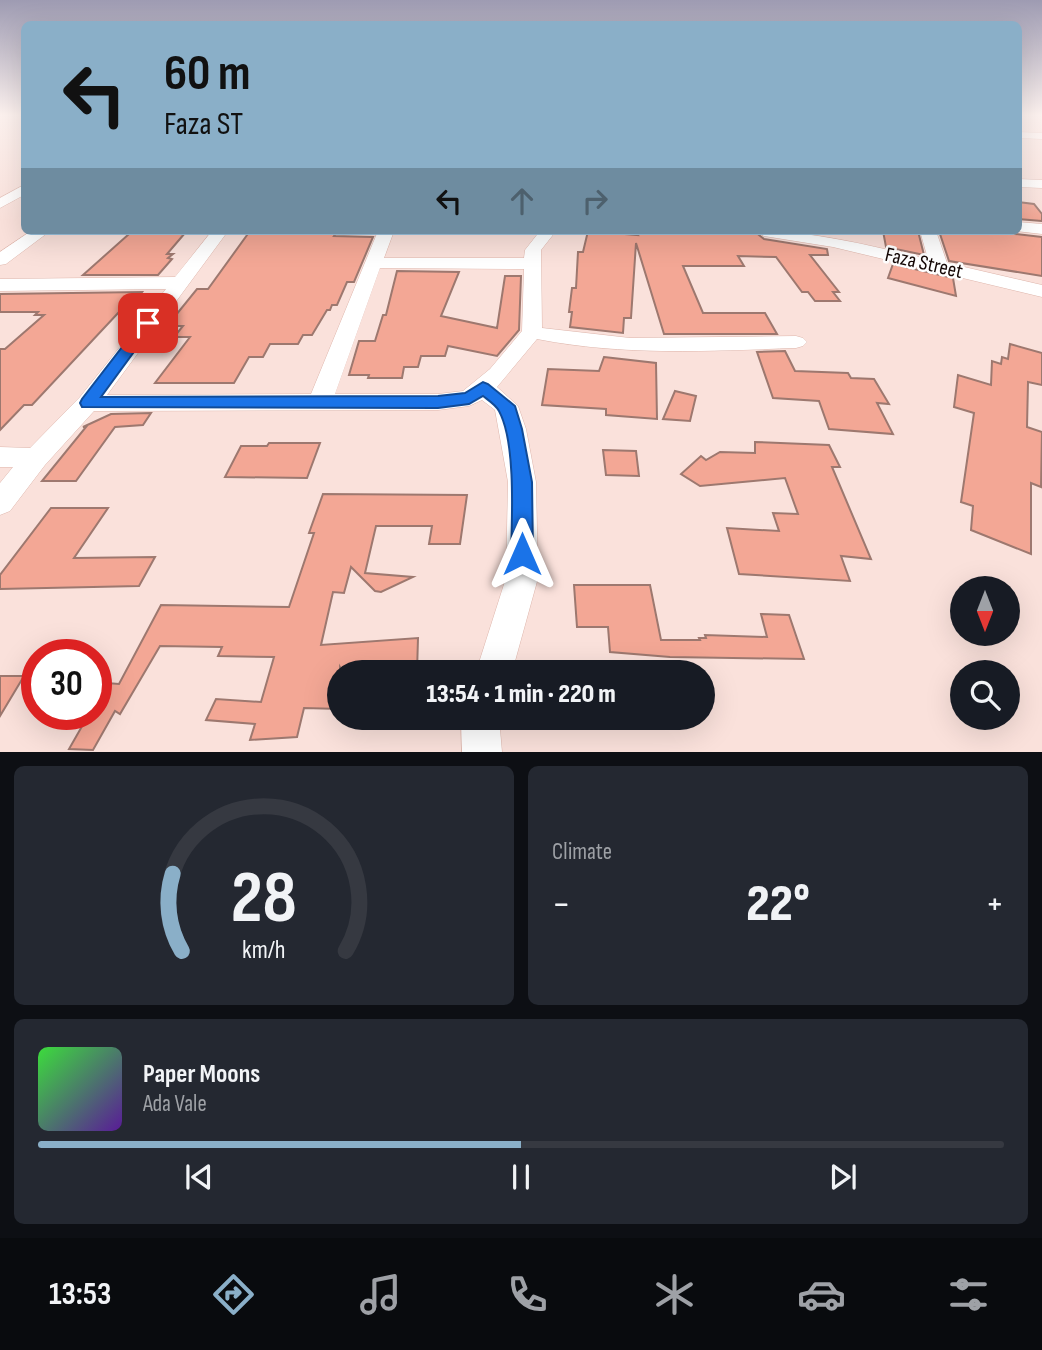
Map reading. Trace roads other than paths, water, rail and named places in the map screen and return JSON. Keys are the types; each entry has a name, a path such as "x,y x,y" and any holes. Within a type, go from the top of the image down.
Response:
{"street":[{"path":"1022,183 1042,184"},
{"path":"0,204 21,191"},
{"path":"1022,227 1042,229"},
{"path":"0,260 37,235"},
{"path":"0,503 36,457 88,403 177,283 217,235"},
{"path":"320,402 385,235"},
{"path":"88,403 438,402 469,398 483,388 532,332 531,263 533,250 545,235"},
{"name":"Faza Street","path":"790,235 833,242 1042,291"},
{"path":"929,235 939,267"},
{"path":"376,263 531,263"},
{"path":"0,285 177,283"},
{"path":"532,332 571,340 650,345 796,342"},
{"path":"483,388 506,406 513,429 522,482 522,578 498,660"},
{"path":"0,457 36,457"}]}
